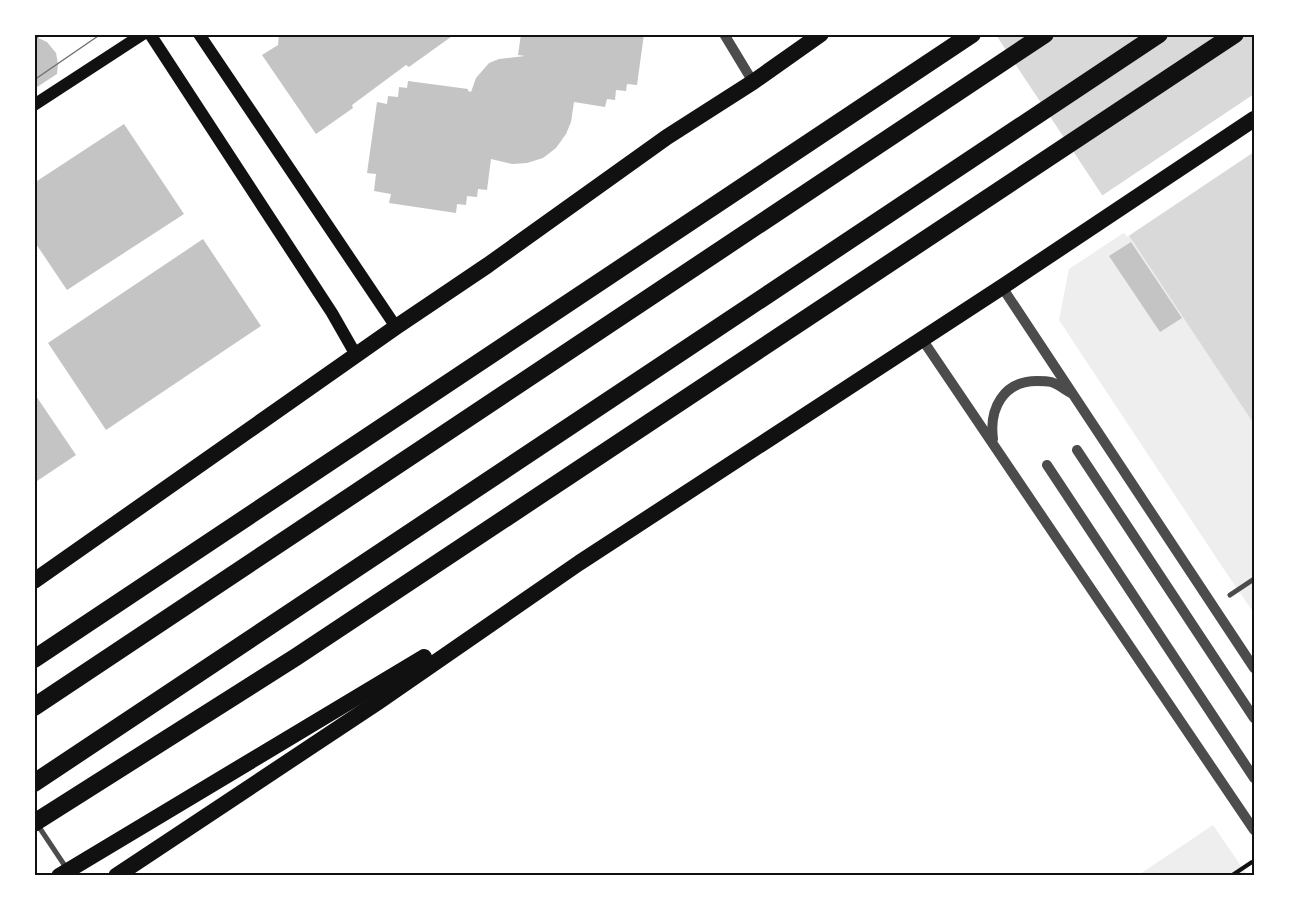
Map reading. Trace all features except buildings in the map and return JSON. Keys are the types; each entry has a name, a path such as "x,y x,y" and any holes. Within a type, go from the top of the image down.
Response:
{"highway":[{"path":"34,579 488,265 667,137 753,82 821,34"},
{"path":"34,659 393,422 972,34"},
{"path":"34,707 1045,34"},
{"path":"34,783 1159,34"},
{"path":"34,821 296,657 1235,34"},
{"path":"116,876 378,702 579,563 1002,287 1254,119"},
{"path":"59,876 579,563"}],"main road":[{"path":"34,105 143,34"},
{"path":"150,34 332,313 356,355"},
{"path":"199,34 396,327"}],"street":[{"path":"724,34 753,82"},
{"path":"1002,287 1254,668"},
{"path":"922,339 1254,830"},
{"path":"994,443 991,423 998,402 1011,388 1028,381 1050,381 1074,395"},
{"path":"1077,450 1254,718"},
{"path":"1047,465 1254,778"},
{"path":"1230,595 1254,579"},
{"path":"34,821 71,876"}],"path":[{"path":"1231,876 1252,862"}],"shaded area":[{"path":"996,35 1254,35 1254,424"},
{"path":"1128,230 1254,420 1254,613 1059,320 1069,269"},
{"path":"1213,825 1247,875 1137,876"}],"pier":[{"path":"1254,94 1254,152 1127,237 1100,197"}],"tram line":[{"path":"34,39 42,34"},
{"path":"34,80 101,34"}]}
